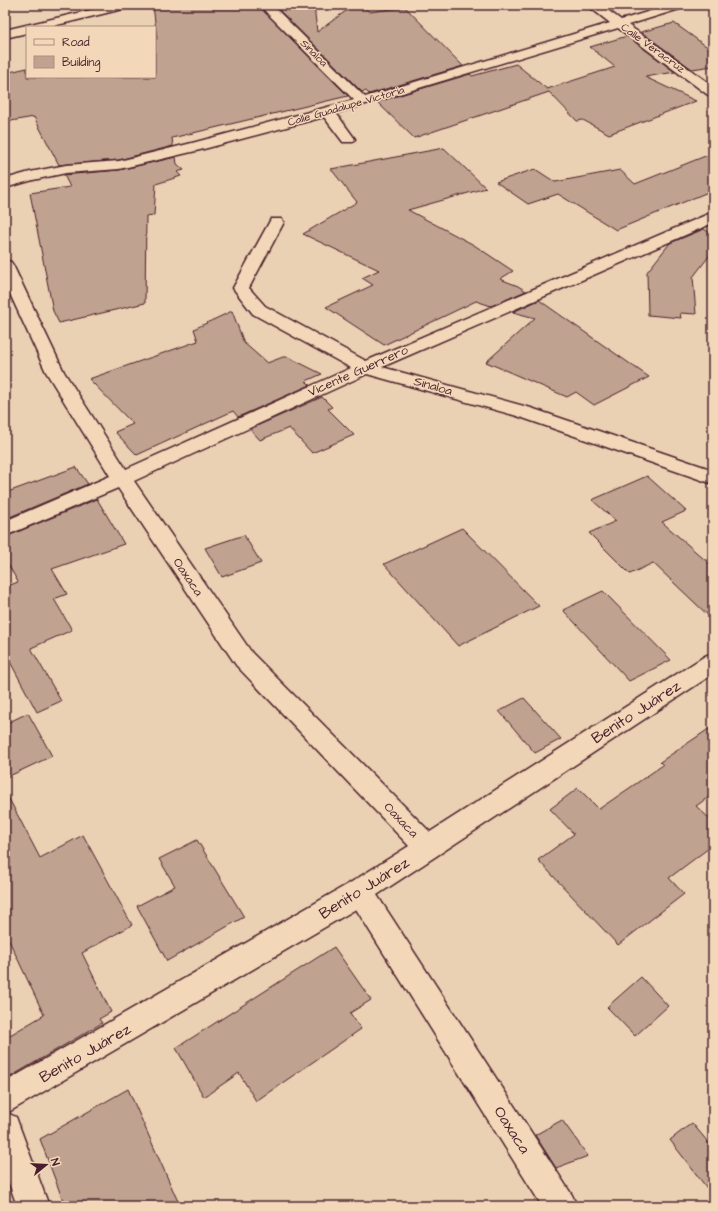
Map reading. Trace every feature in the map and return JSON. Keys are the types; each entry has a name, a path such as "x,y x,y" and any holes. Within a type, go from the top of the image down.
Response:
{"street":[{"path":"38,26 127,5"},
{"name":"Sinaloa","path":"266,5 363,102"},
{"name":"Calle Veracruz","path":"592,5 713,92"},
{"name":"Calle Guadalupe Victoria","path":"5,184 30,176 66,170 119,165 196,148 363,102 682,5"},
{"path":"5,34 26,29"},
{"path":"327,111 348,139"},
{"name":"Vicente Guerrero","path":"5,529 122,479 365,368 713,217"},
{"name":"Sinaloa","path":"276,222 241,288 259,310 365,368 524,412 713,476"},
{"name":"Oaxaca","path":"5,265 55,372 122,479 244,659 428,848"},
{"name":"Benito Juárez","path":"5,1099 360,892 713,662"},
{"name":"Oaxaca","path":"360,892 561,1206"},
{"path":"5,1128 33,1206"}],"building":[{"path":"153,5 258,5 348,96 172,138 173,146 119,160 59,165 34,117 5,122 5,73 26,68 26,78 156,78 157,39"},
{"path":"274,5 314,5 317,32 354,5 360,5 370,12 405,7 463,66 369,94 366,91 362,92"},
{"path":"674,23 713,51 713,66 692,69 641,32"},
{"path":"627,36 675,72 645,77 696,101 609,134 583,120 577,121 549,92 414,138 377,102 470,74 472,76 516,64 547,89 615,67 590,47"},
{"path":"444,148 486,188 408,210 474,245 513,271 500,279 526,291 491,306 476,301 384,345 326,307 373,285 362,278 379,270 303,234 357,202 331,169"},
{"path":"713,153 713,190 616,230 558,194 528,204 496,182 535,169 555,182 620,170 635,184"},
{"path":"176,157 177,164 184,170 177,172 181,176 156,184 154,215 146,216 145,303 59,323 53,311 30,193 70,187 64,175 119,170"},
{"path":"704,229 713,235 713,251 693,277 696,314 680,313 681,318 648,315 647,272 670,243"},
{"path":"539,300 649,377 594,405 576,392 567,397 486,362 535,318 513,312"},
{"path":"232,311 244,343 267,363 283,357 288,357 322,374 306,381 310,385 238,417 233,411 137,455 115,432 133,424 89,379 198,341 194,329"},
{"path":"322,397 332,407 328,409 354,435 312,453 289,428 260,440 250,429"},
{"path":"76,467 88,484 5,519 5,493"},
{"path":"647,476 686,511 662,522 713,567 713,620 653,563 630,574 589,533 616,521 592,500"},
{"path":"97,499 124,544 52,569 67,594 54,599 72,630 31,648 61,701 37,712 8,658 5,659 5,587 18,582 5,559 5,537"},
{"path":"462,528 539,606 458,646 384,564"},
{"path":"244,535 261,563 222,577 205,548"},
{"path":"603,591 671,660 629,681 563,610"},
{"path":"524,698 561,739 535,753 499,711"},
{"path":"28,713 52,756 5,778 5,724"},
{"path":"713,726 713,794 696,806 713,822 713,845 669,878 684,894 618,945 538,860 574,834 550,809 578,788 599,809 663,765 660,762"},
{"path":"5,791 40,858 83,835 132,925 82,953 111,1012 99,1019 102,1023 5,1080 5,1038 44,1015 5,932"},
{"path":"197,840 244,917 167,961 137,906 175,886 159,859"},
{"path":"334,947 371,1000 350,1013 361,1029 256,1101 239,1073 204,1097 176,1048"},
{"path":"641,977 668,1006 635,1036 607,1007"},
{"path":"128,1089 180,1206 65,1206 40,1139"},
{"path":"562,1120 588,1156 556,1168 535,1135"},
{"path":"692,1123 713,1148 713,1196 670,1140"}]}
